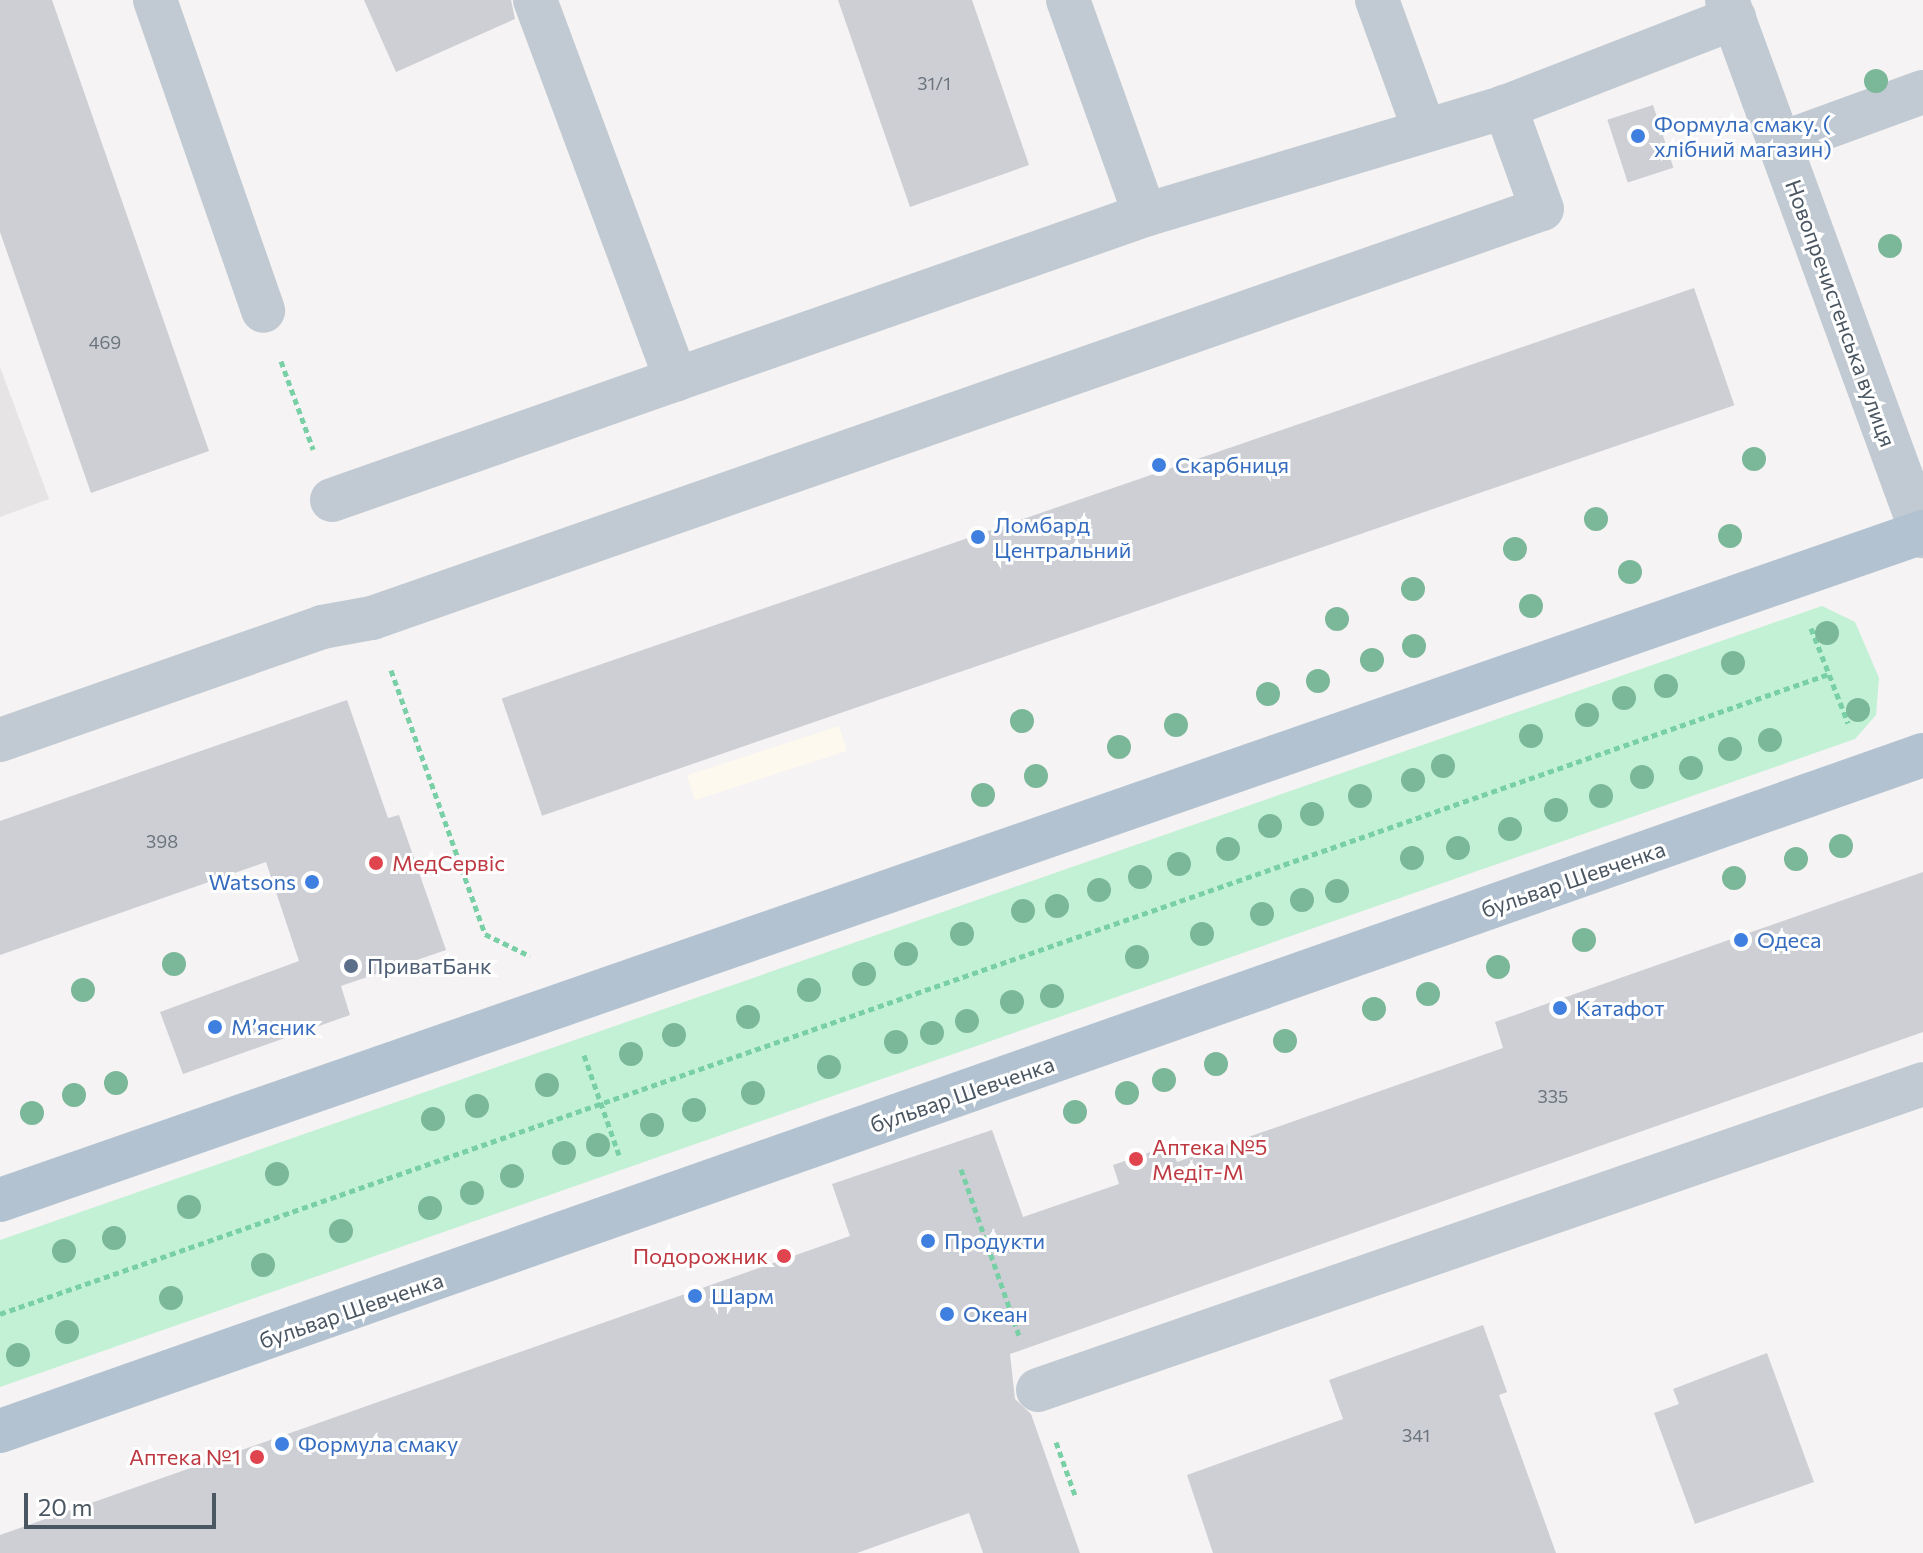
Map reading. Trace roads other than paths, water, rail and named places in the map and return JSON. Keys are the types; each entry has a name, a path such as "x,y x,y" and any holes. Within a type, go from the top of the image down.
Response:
{"main road":[{"path":"0,1200 1923,534"},
{"name":"бульвар Шевченка","path":"0,1431 1923,755"}],"street":[{"path":"155,0 263,311"},
{"path":"535,0 676,380"},
{"path":"1068,0 1145,215"},
{"path":"1377,0 1424,129"},
{"path":"332,500 1145,215 1505,107 1730,9"},
{"name":"Новопречистенська вулиця","path":"1730,9 1923,534"},
{"path":"1780,144 1923,92"},
{"path":"0,740 322,627 372,618 1542,209 1505,107"},
{"path":"1038,1390 1923,1084"}],"place":[{"name":"Формула смаку. ( хлібний магазин)","path":"1638,136"},
{"name":"Скарбниця","path":"1159,465"},
{"name":"Ломбард Центральний","path":"978,537"},
{"name":"МедСервіс","path":"376,863"},
{"name":"Watsons","path":"312,882"},
{"name":"Одеса","path":"1741,940"},
{"name":"ПриватБанк","path":"351,966"},
{"name":"Катафот","path":"1560,1008"},
{"name":"Мʼясник","path":"215,1027"},
{"name":"Аптека №5 Медіт-М","path":"1136,1159"},
{"name":"Продукти","path":"928,1241"},
{"name":"Подорожник","path":"784,1256"},
{"name":"Шарм","path":"695,1296"},
{"name":"Океан","path":"947,1314"},
{"name":"Формула смаку","path":"282,1444"},
{"name":"Аптека №1","path":"257,1457"}]}
